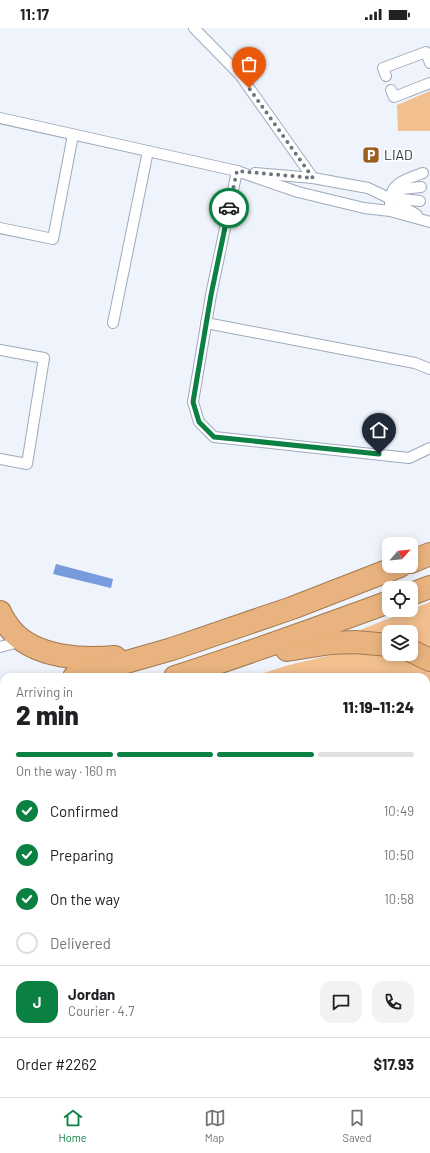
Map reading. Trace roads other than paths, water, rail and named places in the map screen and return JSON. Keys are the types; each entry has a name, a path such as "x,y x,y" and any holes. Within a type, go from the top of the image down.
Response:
{"highway":[{"path":"418,559 430,554"},
{"path":"88,673 172,649 292,608 382,573"},
{"path":"418,591 430,587"},
{"path":"188,673 306,633 382,605"},
{"path":"0,612 13,633 23,641 44,651 74,658 110,657 172,649"},
{"path":"229,660 331,643 355,642 382,644"},
{"path":"418,654 430,660"}],"lane":[{"path":"194,28 240,75 313,178"},
{"path":"386,76 383,68 428,51 430,63"},
{"path":"391,90 394,97 430,83"},
{"path":"0,118 237,171 313,178 368,188 420,201"},
{"path":"0,228 53,239 73,135"},
{"path":"113,323 148,152"},
{"path":"237,171 298,192 364,208 390,211 427,221"},
{"path":"237,171 211,295 193,402 199,422 214,437 409,458 430,448"},
{"path":"390,211 391,194 400,182 423,173"},
{"path":"391,194 421,186"},
{"path":"391,194 427,221"},
{"path":"206,323 415,363 430,369"},
{"path":"0,350 44,358 28,464 0,459"},
{"path":"0,647 23,641"}],"water":[{"path":"56,564 113,579 111,588 53,574"}],"place":[{"name":"LIAD","path":"371,155"}]}
